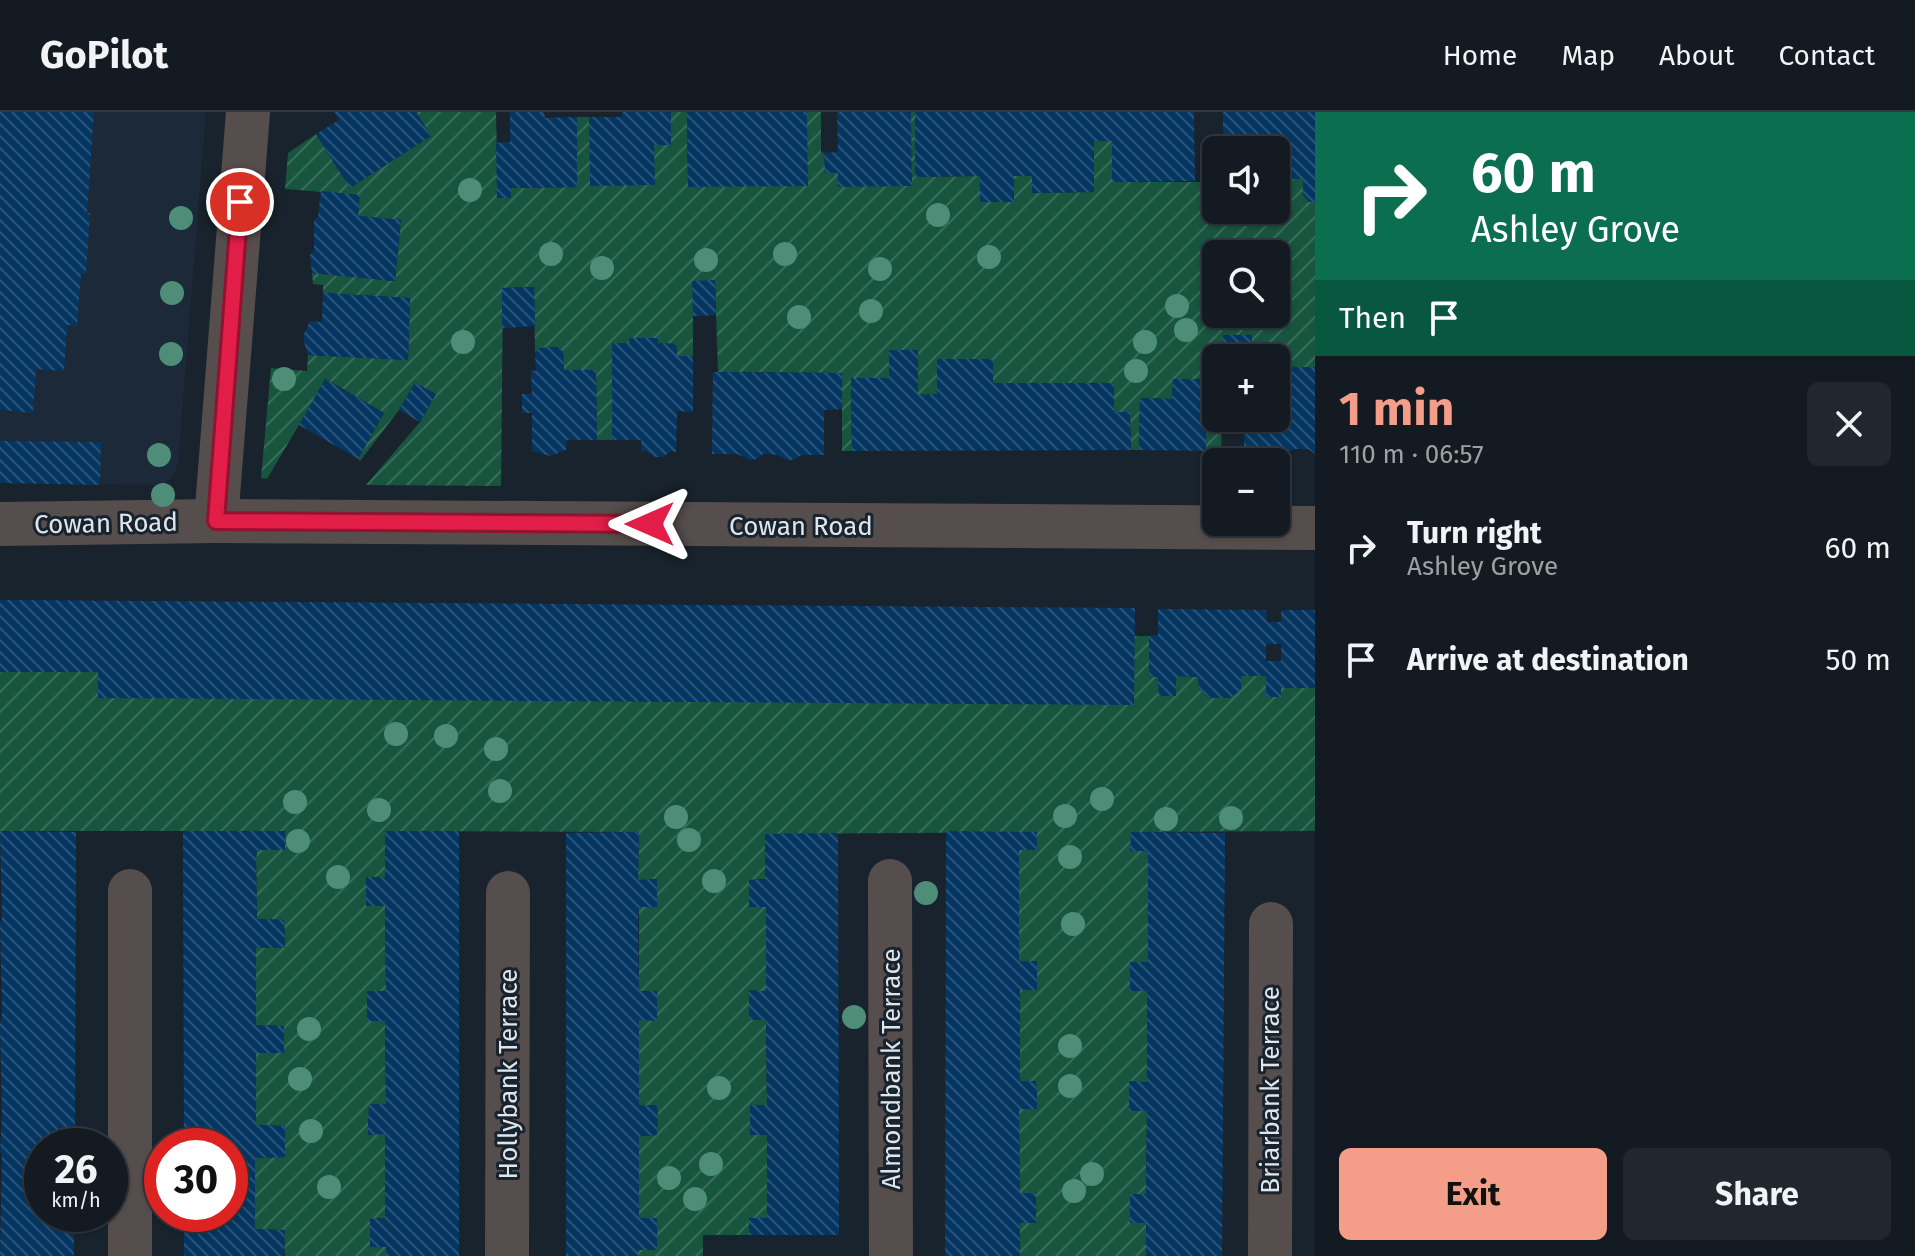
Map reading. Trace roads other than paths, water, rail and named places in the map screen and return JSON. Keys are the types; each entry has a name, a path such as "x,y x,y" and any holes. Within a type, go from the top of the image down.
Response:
{"street":[{"path":"216,521 248,112"},
{"name":"Cowan Road","path":"0,524 216,521 1315,528"},
{"name":"Almondbank Terrace","path":"890,881 891,1256"},
{"path":"130,891 130,1256"},
{"name":"Hollybank Terrace","path":"507,1256 508,893"},
{"name":"Briarbank Terrace","path":"1270,1256 1271,924"}]}
